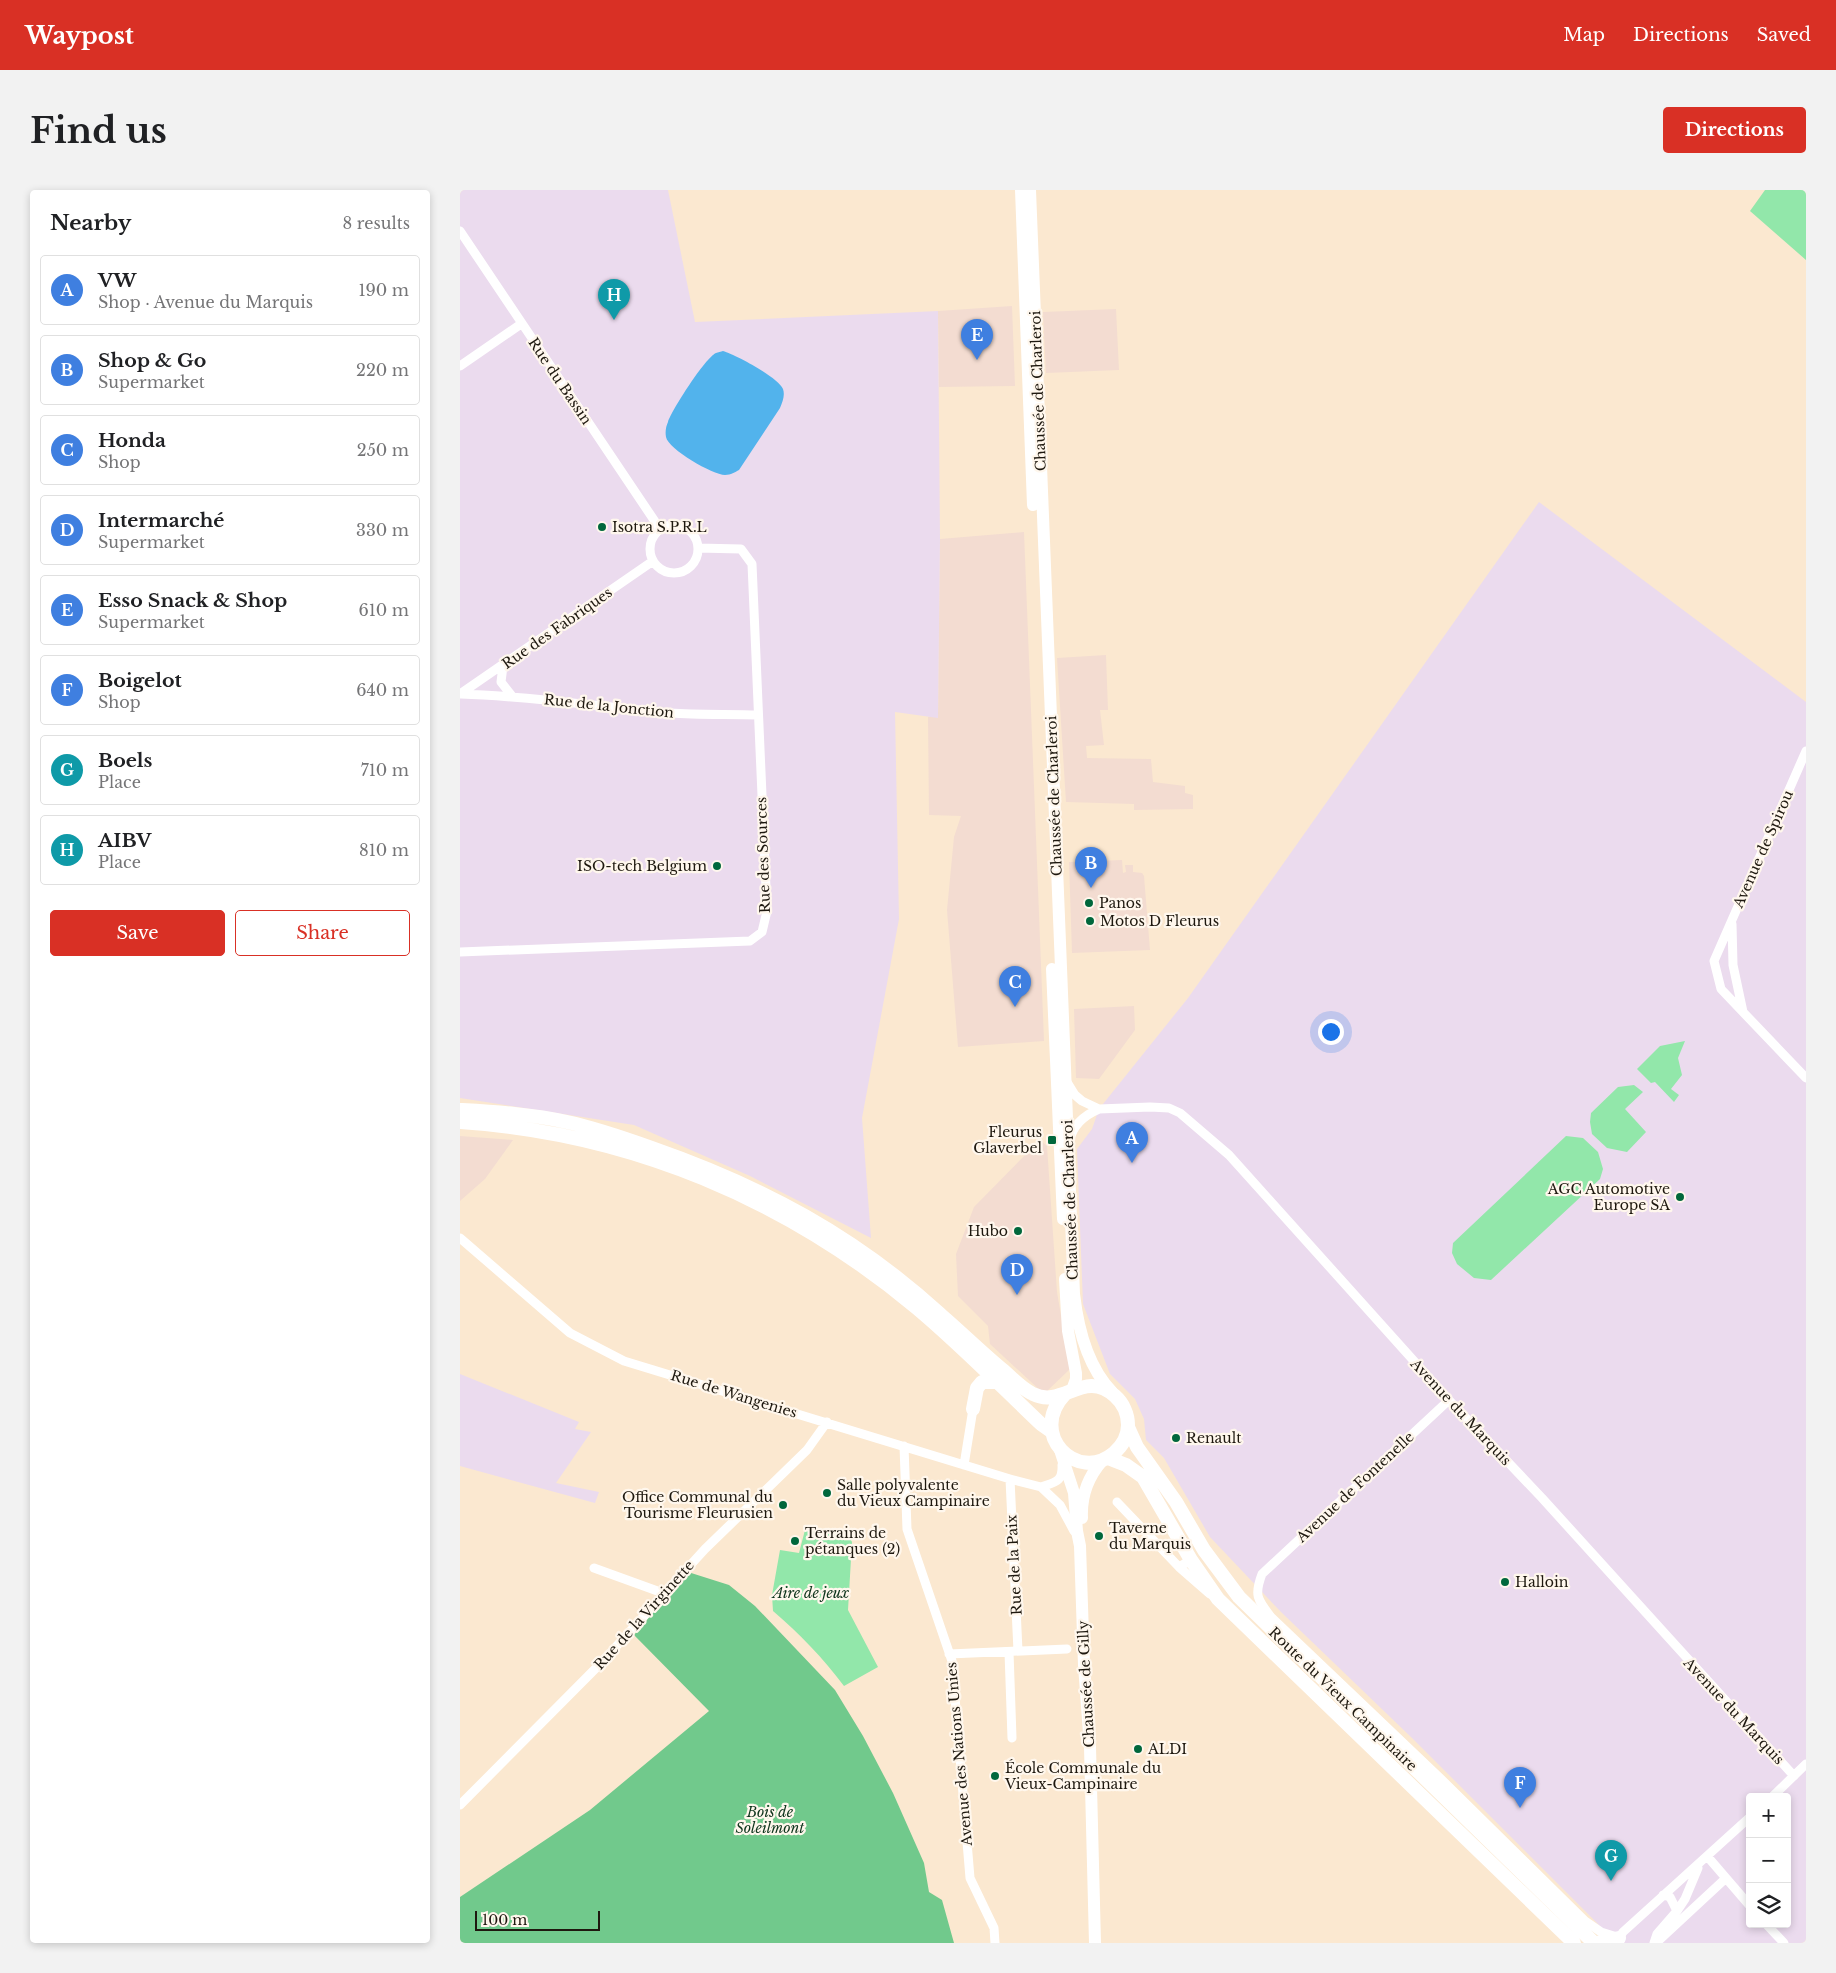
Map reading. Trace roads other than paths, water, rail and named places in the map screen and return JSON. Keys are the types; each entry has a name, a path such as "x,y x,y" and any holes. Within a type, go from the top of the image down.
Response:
{"highway":[{"path":"460,1110 501,1112 567,1122 635,1142 692,1162 780,1201 877,1262 924,1298 990,1360 1031,1393 1044,1399 1080,1387 1096,1386 1112,1392 1124,1408 1128,1427 1122,1445 1105,1459 1084,1462 1067,1456 1054,1441 1051,1431 1053,1411 1068,1392"},
{"path":"460,1122 505,1125 569,1136 632,1152 689,1172 744,1195 806,1229 870,1271 918,1308 1040,1424 1051,1431"},
{"path":"973,1409 977,1388 982,1382 997,1382"},
{"name":"Route du Vieux Campinaire","path":"1128,1427 1133,1441 1176,1502 1204,1550 1239,1597 1595,1943"},
{"name":"Route du Vieux Campinaire","path":"1105,1459 1126,1465 1142,1478 1185,1564 1218,1599 1574,1943"},
{"path":"1595,1943 1620,1940"}],"main road":[{"name":"Chaussée de Charleroi","path":"1021,190 1036,466 1055,931 1067,1321 1076,1372 1076,1379 1068,1392"},
{"name":"Chaussée de Charleroi","path":"1030,190 1036,466"},
{"name":"Chaussée de Charleroi","path":"1058,1011 1066,1079 1074,1283 1078,1320 1093,1366 1100,1379 1112,1392"},
{"name":"Chaussée de Gilly","path":"1060,1450 1074,1493 1080,1546 1084,1665 1090,1747 1095,1943"},
{"name":"Chaussée de Gilly","path":"1080,1546 1083,1530 1082,1512 1087,1484 1093,1471 1105,1459"}],"street":[{"name":"Rue du Bassin","path":"460,231 660,529"},
{"path":"460,366 521,324"},
{"path":"674,525 682,526 693,534 698,548 697,556 693,563 680,572 665,571 653,561 650,547 652,540 660,529 674,525"},
{"name":"Rue des Sources","path":"460,952 750,941 762,932 767,911 752,564 741,549 698,548"},
{"name":"Rue des Fabriques","path":"460,694 653,561"},
{"path":"503,666 500,682 512,696"},
{"name":"Rue de la Jonction","path":"460,694 512,696 672,713 758,715"},
{"name":"Avenue de Spirou","path":"1806,751 1714,961 1721,989 1806,1078"},
{"name":"Avenue de Spirou","path":"1732,920 1733,965 1743,1012"},
{"path":"1066,1079 1075,1094 1099,1109"},
{"name":"Avenue du Marquis","path":"1099,1109 1169,1108 1180,1113 1229,1155 1449,1400 1542,1498 1794,1776"},
{"path":"1068,1146 1070,1136 1081,1119 1099,1109"},
{"name":"Rue de Wangenies","path":"460,1238 570,1333 624,1361 1041,1487"},
{"name":"Avenue de Fontenelle","path":"1449,1400 1262,1574 1256,1589 1259,1602 1271,1616 1441,1779 1585,1921 1601,1932 1620,1940"},
{"path":"964,1465 973,1409"},
{"name":"Rue de la Virginette","path":"460,1805 602,1662 705,1549 807,1450 827,1422"},
{"name":"Avenue des Nations Unies","path":"904,1446 907,1528 949,1654 952,1670 970,1878 994,1928 995,1943"},
{"path":"1060,1450 1062,1473 1057,1481 1041,1487 1060,1505 1074,1531 1077,1531"},
{"name":"Rue de la Paix","path":"1010,1479 1013,1651 1012,1738"},
{"name":"Route du Vieux Campinaire","path":"1117,1502 1185,1564"},
{"path":"594,1568 663,1593"},
{"path":"949,1654 1067,1649"},
{"path":"1776,1793 1806,1764"},
{"path":"1620,1940 1623,1932 1746,1821"},
{"path":"1707,1856 1746,1902"},
{"path":"1655,1943 1657,1934 1678,1911 1685,1899 1695,1871 1707,1856"},
{"path":"1655,1943 1725,1879"},
{"path":"1663,1895 1670,1897 1678,1911"},
{"path":"1770,1928 1784,1943"}],"water":[{"path":"723,351 765,373 780,384 784,394 780,408 739,470 725,475 711,471 682,454 674,448 666,437 667,425 682,396 704,364 716,353"}],"place":[{"name":"AIBV","path":"614,320"},
{"name":"Esso Snack & Shop","path":"977,360"},
{"name":"Isotra S.P.R.L","path":"602,527"},
{"name":"ISO-tech Belgium","path":"717,866"},
{"name":"Shop & Go","path":"1091,888"},
{"name":"Panos","path":"1089,903"},
{"name":"Motos D Fleurus","path":"1090,921"},
{"name":"Honda","path":"1015,1007"},
{"name":"Fleurus Glaverbel","path":"1052,1140"},
{"name":"VW","path":"1132,1163"},
{"name":"AGC Automotive Europe SA","path":"1680,1197"},
{"name":"Hubo","path":"1018,1231"},
{"name":"Intermarché","path":"1017,1295"},
{"name":"Renault","path":"1176,1438"},
{"name":"Salle polyvalente du Vieux Campinaire","path":"827,1493"},
{"name":"Office Communal du Tourisme Fleurusien","path":"783,1505"},
{"name":"Taverne du Marquis","path":"1099,1536"},
{"name":"Terrains de pétanques (2)","path":"795,1541"},
{"name":"Halloin","path":"1505,1582"},
{"name":"ALDI","path":"1138,1749"},
{"name":"École Communale du Vieux-Campinaire","path":"995,1776"},
{"name":"Boigelot","path":"1520,1808"},
{"name":"Boels","path":"1611,1881"}],"park label":[{"name":"Aire de jeux","path":"811,1593"},
{"name":"Bois de Soleilmont","path":"770,1820"}]}
